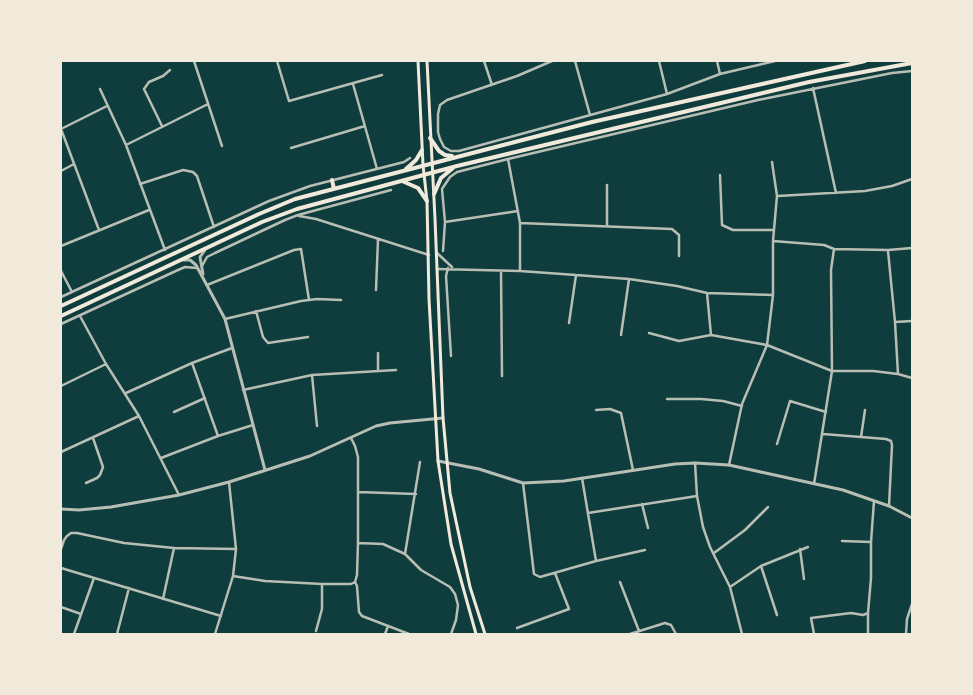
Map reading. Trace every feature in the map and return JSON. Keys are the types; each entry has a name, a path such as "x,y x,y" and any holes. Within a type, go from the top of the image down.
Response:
{"highway":[{"path":"61,306 259,214 295,200 592,122 865,61"},
{"path":"61,316 262,222 297,209 433,172 694,109 809,82 912,63"},
{"path":"430,138 438,151 445,155 456,157"},
{"path":"402,172 415,161 422,150"},
{"path":"434,194 443,175 457,166"},
{"path":"332,180 334,189"},
{"path":"402,181 418,188 426,201"}],"main road":[{"path":"418,61 426,201 434,419 438,461 451,544 476,634"},
{"path":"427,61 442,418 450,493 461,549 470,587 485,634"}],"street":[{"path":"194,61 222,146"},
{"path":"277,61 289,101 382,75"},
{"path":"484,61 492,85"},
{"path":"552,61 492,85 447,100 440,105 438,114 440,139 444,148 459,151 667,94 720,74 775,61"},
{"path":"575,61 590,115"},
{"path":"659,61 667,94"},
{"path":"717,61 720,74"},
{"path":"162,126 144,89 149,82 163,76 170,70"},
{"path":"443,251 445,222 443,186 450,177 458,172 812,88 912,71"},
{"path":"352,84 377,169"},
{"path":"812,88 836,193"},
{"path":"100,89 126,145 165,250"},
{"path":"725,108 731,101"},
{"path":"126,145 208,104"},
{"path":"99,230 61,129 107,106"},
{"path":"694,109 702,114"},
{"path":"291,148 365,126"},
{"path":"61,298 268,201 332,180 404,162 410,158"},
{"path":"508,159 520,223 520,271"},
{"path":"729,466 742,406 767,345 773,295 773,241 777,196 772,162"},
{"path":"61,172 74,164"},
{"path":"140,184 183,170 193,172 197,176 214,227"},
{"path":"720,175 722,225 733,230 774,230"},
{"path":"777,196 836,193 880,188 912,179"},
{"path":"607,185 607,226"},
{"path":"61,324 178,270 199,267 207,258 215,253 298,215 391,190"},
{"path":"61,246 149,210"},
{"path":"445,222 518,211"},
{"path":"298,215 428,255"},
{"path":"520,223 672,229 679,235 679,256"},
{"path":"376,290 378,239"},
{"path":"773,241 824,245 834,249 888,250 912,248"},
{"path":"199,267 200,255 212,245"},
{"path":"207,284 294,250 301,249 309,300"},
{"path":"814,484 832,371 831,270 834,249"},
{"path":"888,250 898,374"},
{"path":"436,253 453,268"},
{"path":"181,260 190,260 199,267 225,319 265,470"},
{"path":"448,268 446,276 451,356"},
{"path":"437,269 520,271 629,279 677,286 707,293 773,295"},
{"path":"61,271 72,292"},
{"path":"501,271 502,376"},
{"path":"569,323 576,275"},
{"path":"621,335 629,279"},
{"path":"707,293 711,335"},
{"path":"225,319 309,300 341,300"},
{"path":"256,311 263,337 268,343 308,337"},
{"path":"80,316 106,364 139,416 162,458 179,495"},
{"path":"895,322 912,321"},
{"path":"649,333 679,341 711,335 767,345 832,371 873,371 912,378"},
{"path":"126,394 192,363 232,348"},
{"path":"378,352 378,371"},
{"path":"192,363 218,436"},
{"path":"61,386 106,364"},
{"path":"243,390 312,375 396,370"},
{"path":"312,375 317,426"},
{"path":"174,412 205,398"},
{"path":"668,399 723,401 742,406"},
{"path":"777,444 790,401 826,412"},
{"path":"596,410 610,409 621,413 633,470"},
{"path":"861,437 865,410"},
{"path":"61,452 139,416"},
{"path":"61,509 80,510 111,507 179,495 229,482 315,454 350,437 384,424 442,418"},
{"path":"162,458 218,436 253,425"},
{"path":"823,434 886,439 890,441 892,445 889,506"},
{"path":"350,437 356,446 358,457 358,543 357,576 355,582 359,612 362,616 409,634"},
{"path":"86,483 100,475 104,468 93,438"},
{"path":"438,461 479,469 523,483 564,481 675,464 694,463 729,466 843,490 889,506 912,518"},
{"path":"405,554 420,462"},
{"path":"694,463 697,496 703,527 710,548 730,587 742,634"},
{"path":"582,478 596,561"},
{"path":"215,634 233,576 236,549 229,482"},
{"path":"523,483 534,574 540,578 596,561 645,550"},
{"path":"358,492 416,494"},
{"path":"588,513 697,496"},
{"path":"868,634 874,501"},
{"path":"642,504 648,528"},
{"path":"714,553 745,530 768,507"},
{"path":"61,549 67,536 77,533 120,543 174,548 236,549"},
{"path":"842,541 871,542"},
{"path":"358,543 383,544 405,554 421,570 450,586 455,594 458,605 456,620 451,634"},
{"path":"730,587 761,566 800,548 808,547"},
{"path":"164,599 174,548"},
{"path":"800,548 804,579"},
{"path":"761,566 777,615"},
{"path":"61,568 220,616"},
{"path":"517,628 568,609 555,573"},
{"path":"233,576 265,581 322,584 351,584 355,582"},
{"path":"74,634 94,578"},
{"path":"620,582 639,631"},
{"path":"316,631 322,608 322,584"},
{"path":"117,634 129,588"},
{"path":"906,634 907,619 912,604"},
{"path":"61,607 81,614"},
{"path":"814,634 811,618 851,613 864,615 868,613"},
{"path":"907,619 912,620"},
{"path":"630,634 661,624 672,625 676,634"},
{"path":"385,634 388,626"}]}
